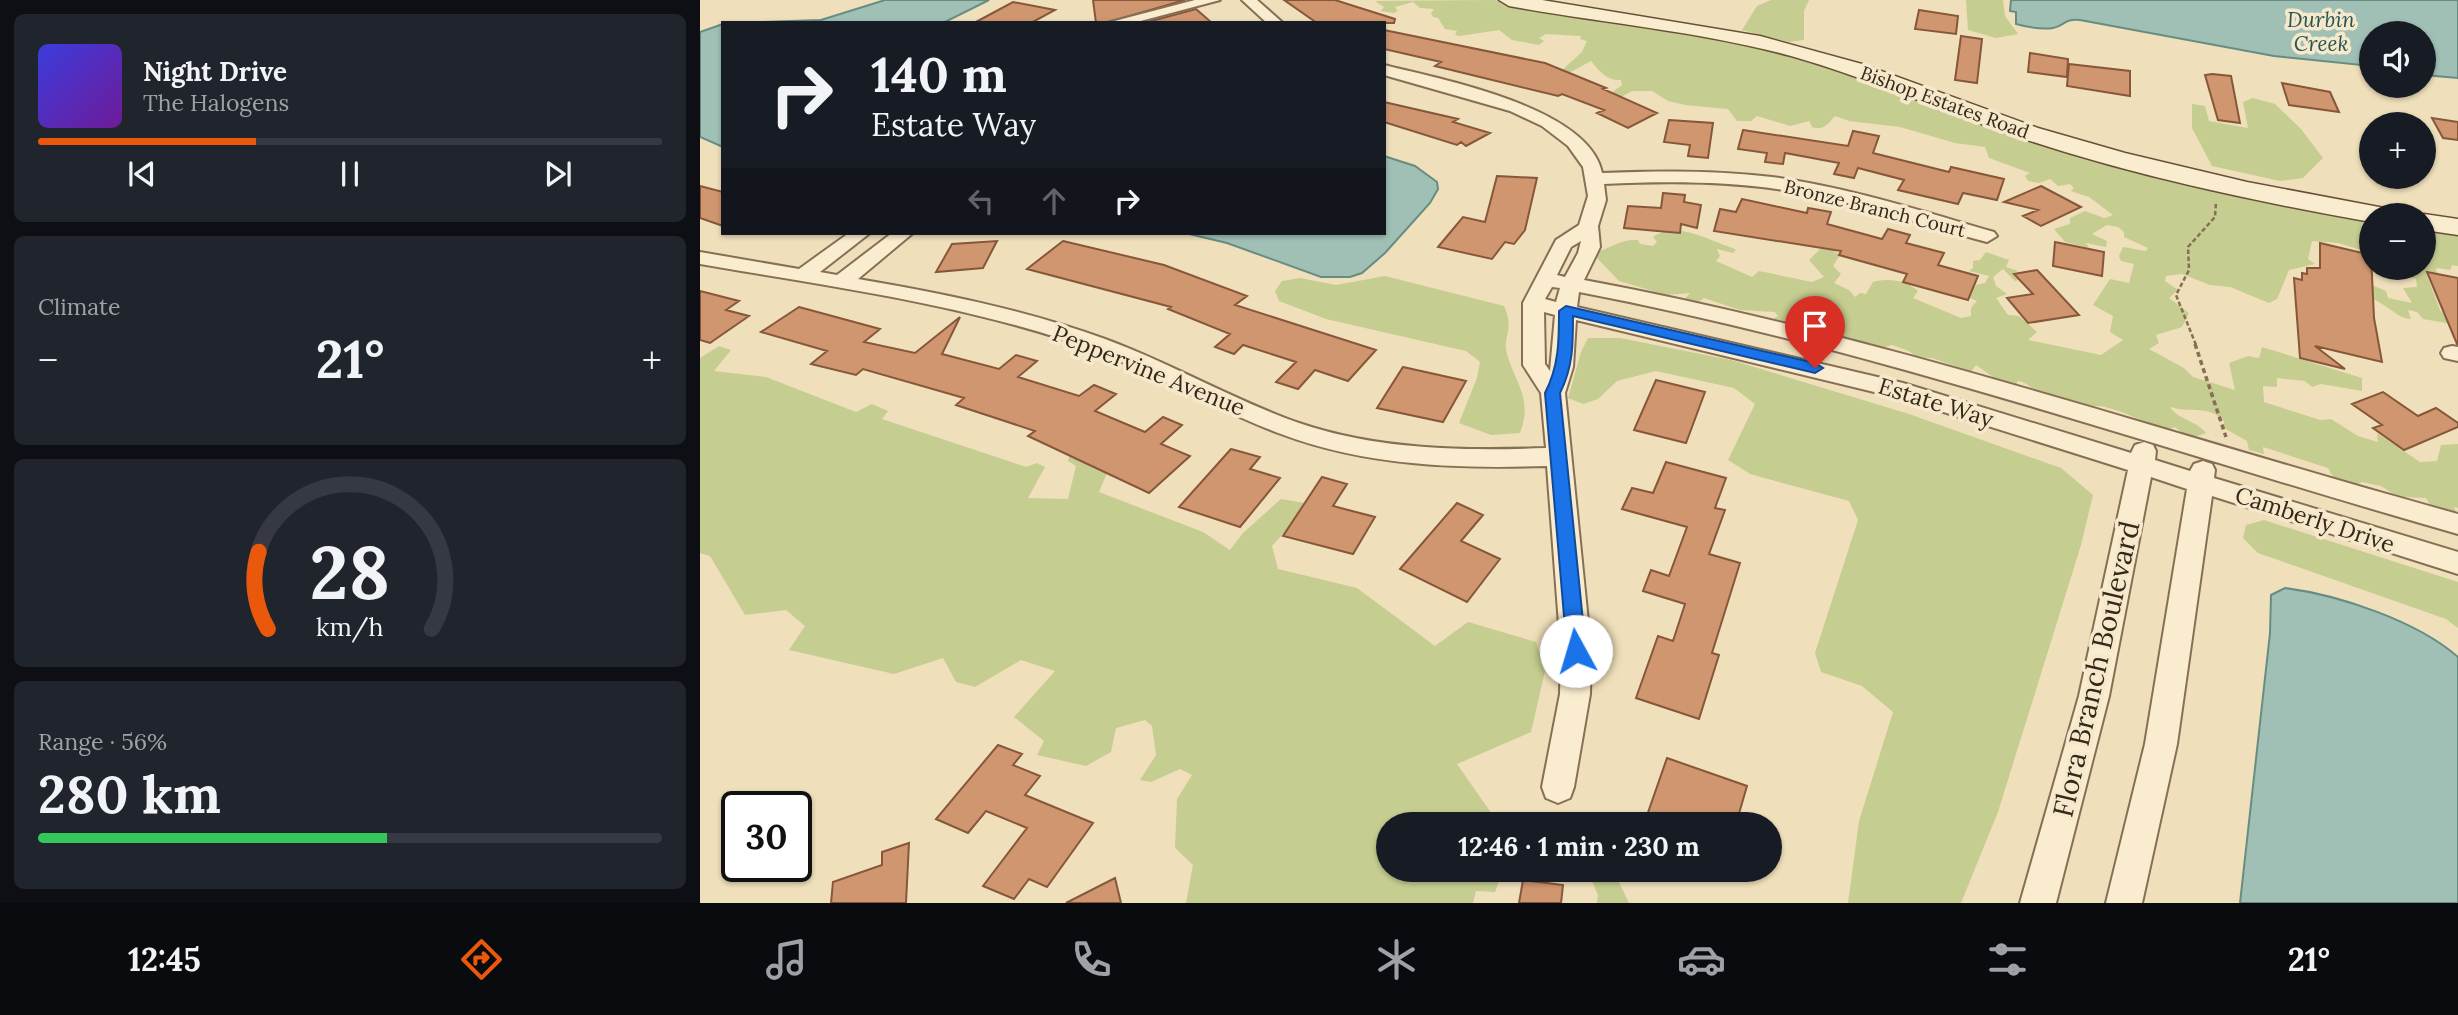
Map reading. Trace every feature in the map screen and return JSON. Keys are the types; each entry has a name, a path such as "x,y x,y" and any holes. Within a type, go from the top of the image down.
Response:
{"street":[{"path":"1123,21 1213,0"},
{"path":"1249,0 1274,21"},
{"name":"Bishop Estates Road","path":"1509,0 1768,44 1847,66 1998,122 2109,156 2248,190 2359,211"},
{"path":"1386,71 1509,105 1547,121 1581,150 1596,179 1596,203 1588,227 1591,246 1569,296 1566,354 1561,376 1553,393 1576,651 1575,694 1558,787"},
{"name":"Bronze Branch Court","path":"1596,179 1698,176 1774,183 1846,197 1987,236"},
{"path":"2436,224 2458,227"},
{"path":"1553,393 1534,365 1539,291 1563,244 1588,227"},
{"path":"802,276 858,235"},
{"path":"840,283 901,235"},
{"name":"Peppervine Avenue","path":"700,258 1018,319 1073,335 1292,429 1342,444 1447,458 1557,457"},
{"name":"Estate Way","path":"1539,291 1892,356 2204,450"},
{"name":"Estate Way","path":"1569,296 1903,391 2172,475"},
{"name":"Flora Branch Boulevard","path":"2038,903 2094,696 2148,434"},
{"path":"2124,903 2161,744 2202,484 2204,450"},
{"name":"Camberly Drive","path":"2204,450 2458,524"},
{"name":"Camberly Drive","path":"2172,475 2458,563"}],"path":[{"path":"2204,450 2227,440 2215,398 2176,295 2189,271 2188,247 2215,216"}],"green space":[{"path":"1493,0 1668,27 1809,58 2251,195 2359,216 2359,249 2338,243 2312,241 2308,259 2315,264 2289,270 2277,299 2269,303 2230,287 2210,285 2182,274 2166,276 2165,281 2178,290 2169,298 2189,313 2182,327 2156,335 2159,343 2149,349 2184,368 2193,377 2235,390 2229,363 2248,356 2259,358 2262,347 2362,378 2362,391 2321,384 2312,387 2305,381 2277,378 2277,387 2263,386 2264,402 2320,420 2331,419 2358,436 2378,442 2377,433 2420,462 2437,461 2441,445 2458,444 2458,508 2454,507 2458,517 2433,510 2426,498 2398,497 2381,486 2362,482 2347,485 2338,481 2328,468 2263,447 2264,454 2249,450 2247,441 2224,428 2224,421 2206,411 2170,407 2206,433 2190,436 2175,427 2166,430 2113,409 2083,407 2046,397 2022,382 2018,381 2015,386 2000,382 1976,365 1971,372 1932,358 1916,357 1909,351 1892,345 1882,348 1826,332 1831,328 1826,324 1794,320 1787,325 1770,321 1778,316 1775,312 1740,310 1704,298 1695,305 1682,302 1690,293 1666,295 1619,281 1596,257 1596,252 1632,240 1653,246 1657,242 1653,237 1662,232 1683,231 1736,250 1733,253 1717,249 1720,256 1716,261 1752,277 1759,271 1812,282 1824,277 1809,260 1820,249 1832,250 1840,255 1833,266 1841,274 1834,283 1849,290 1855,297 1860,293 1866,294 1873,282 1897,281 1918,291 1913,298 1961,318 1971,316 1971,308 1977,301 1970,298 1976,285 1985,283 1989,276 1969,271 1973,268 1973,261 1980,260 1986,252 2009,260 2006,267 2018,271 2013,273 2019,280 2015,281 2003,269 1993,277 1996,286 2007,294 1996,298 2008,315 2019,316 2037,332 2028,340 2101,355 2123,340 2110,332 2113,316 2093,305 2110,279 2129,283 2134,264 2121,261 2119,256 2123,247 2146,251 2148,248 2124,237 2124,232 2118,227 2107,225 2092,234 2107,241 2106,247 2086,243 2089,248 2065,242 2054,229 2070,224 2070,218 2085,211 2104,218 2113,215 2089,197 2071,191 2074,188 2070,184 2058,186 2050,179 2039,183 2028,181 2025,176 2030,173 1989,158 1985,147 1955,143 1900,127 1849,121 1835,116 1828,124 1819,128 1812,127 1809,121 1790,126 1757,116 1751,121 1737,121 1728,109 1668,101 1652,91 1632,91 1619,98 1610,94 1622,85 1621,80 1607,77 1591,61 1569,73 1561,71 1582,52 1587,41 1580,39 1581,36 1546,34 1539,38 1544,41 1539,45 1512,40 1499,30 1460,36 1455,35 1457,31 1445,29 1438,18 1433,17 1431,13 1434,9 1420,8 1413,2 1395,7 1398,11 1393,13 1381,11 1384,7 1375,1"},
{"path":"1771,0 1809,0 1804,11 1804,40 1788,42 1742,30 1757,6"},
{"path":"1966,0 2003,0 2005,16 2018,34 1996,38 1968,30"},
{"path":"2253,98 2275,104 2301,129 2323,158 2303,178 2280,181 2212,166 2192,128 2192,104 2205,106 2209,121 2248,128 2243,102"},
{"path":"2436,228 2458,231 2458,266 2452,265 2450,270 2436,269"},
{"path":"1385,276 1504,306 1508,321 1507,354 1524,401 1524,421 1520,433 1491,435 1459,423 1477,378 1480,362 1466,351 1326,319 1279,301 1275,291 1282,281 1300,278 1336,285"},
{"path":"2416,280 2429,280 2440,310 2452,324 2423,319 2417,312 2408,310 2411,319 2406,318 2366,297 2367,283 2386,291 2388,298 2412,303 2403,288 2417,287"},
{"path":"1588,338 1620,338 1731,360 1909,414 2061,468 2093,495 2081,545 1998,812 1961,903 1848,903 1859,821 1893,712 1862,686 1821,672 1815,653 1858,520 1849,501 1750,474 1728,460 1755,404 1734,388 1656,371 1617,381 1598,399 1583,404 1568,398 1581,352"},
{"path":"719,346 731,350 714,371 766,377 856,412 872,404 888,411 882,419 1026,467 1037,463 1045,467 1028,498 1068,499 1076,466 1068,461 1070,453 1112,461 1099,492 1203,532 1230,550 1243,533 1281,499 1310,504 1272,546 1278,569 1357,588 1435,646 1468,622 1536,642 1545,671 1531,732 1457,764 1491,812 1376,812 1376,882 1499,882 1495,892 1476,891 1473,903 1186,903 1193,865 1175,848 1177,799 1192,775 1180,769 1151,782 1140,780 1156,755 1152,726 1145,720 1116,728 1111,752 1086,766 1037,755 1044,741 1014,717 1055,671 1021,660 975,687 956,682 943,658 894,674 789,650 805,626 786,610 745,615 710,556 700,553 700,358"},
{"path":"2264,520 2458,582 2458,628 2446,619 2258,553 2243,538 2246,525"},
{"path":"1592,882 1619,882 1629,903 1597,903 1598,895"}],"water":[{"path":"885,0 989,0 947,21 792,21 821,20"},
{"name":"Durbin Creek","path":"2011,0 2458,0 2458,78 2436,76 2436,21 2359,21 2359,65 2274,56 2080,20 2071,20 2053,28 2029,27 2016,24 2016,12 2010,11"},
{"path":"721,25 721,146 700,137 700,32"},
{"path":"1386,157 1415,166 1437,182 1438,189 1430,203 1385,253 1362,273 1350,277 1321,277 1227,243 1193,235 1386,235"},
{"path":"2285,588 2353,603 2399,621 2441,644 2458,657 2458,903 2240,903 2270,633 2271,595"}],"building":[{"path":"1093,0 1185,0 1112,21 1096,21"},
{"path":"1284,0 1335,0 1395,19 1394,23 1314,21"},
{"path":"1013,2 1055,10 1035,21 978,21"},
{"path":"1196,9 1210,21 1151,21"},
{"path":"1919,10 1958,16 1956,34 1915,29"},
{"path":"1386,30 1545,63 1657,113 1628,128 1597,113 1604,110 1562,94 1558,96 1435,66 1441,62 1386,49"},
{"path":"1961,36 1982,39 1977,83 1955,80"},
{"path":"2030,53 2068,59 2067,77 2028,72"},
{"path":"2069,64 2130,71 2130,96 2067,86"},
{"path":"2205,75 2231,76 2240,123 2218,120"},
{"path":"2282,83 2330,92 2339,112 2289,105"},
{"path":"1386,102 1458,119 1453,122 1490,133 1466,146 1461,142 1457,145 1386,123"},
{"path":"2436,119 2458,122 2458,140 2443,138 2436,125"},
{"path":"1669,120 1713,123 1708,158 1688,156 1690,145 1664,142"},
{"path":"1743,130 1848,146 1853,131 1879,136 1873,153 1949,172 1951,167 2004,179 1997,200 1963,193 1958,204 1898,190 1904,180 1858,168 1854,178 1834,174 1839,163 1785,153 1783,164 1765,162 1767,153 1738,149"},
{"path":"1497,176 1537,178 1525,230 1514,244 1505,242 1492,259 1438,247 1463,217 1485,222"},
{"path":"700,186 721,191 721,225 700,218"},
{"path":"2041,186 2081,207 2041,226 2023,216 2038,210 2004,202"},
{"path":"1663,193 1685,195 1684,202 1701,205 1697,228 1681,224 1680,233 1624,228 1628,206 1661,208"},
{"path":"1742,199 1807,213 1808,208 1831,212 1827,224 1882,239 1888,229 1910,235 1906,243 1944,253 1938,265 1978,276 1968,300 1903,282 1907,274 1839,255 1841,251 1714,231 1720,209 1736,212"},
{"path":"997,241 983,268 936,272 952,244"},
{"path":"1063,241 1164,265 1247,296 1235,305 1376,350 1348,381 1315,370 1298,389 1276,382 1296,362 1243,345 1234,354 1215,347 1230,334 1168,309 1171,307 1027,269"},
{"path":"2055,242 2104,252 2102,276 2053,266"},
{"path":"2320,243 2359,252 2359,280 2372,280 2374,318 2382,362 2315,346 2345,369 2300,358 2294,278 2302,280 2302,273 2307,274 2307,268 2320,268"},
{"path":"2037,270 2079,315 2028,323 2007,298 2033,294 2014,274"},
{"path":"2436,274 2458,278 2457,344 2430,280 2436,280"},
{"path":"700,291 739,301 726,310 749,316 710,343 700,340"},
{"path":"799,307 880,329 864,342 915,353 960,317 942,354 999,369 1016,355 1037,361 1018,377 1079,396 1094,385 1116,394 1095,411 1145,432 1163,417 1182,425 1161,444 1190,456 1149,493 1028,436 1035,431 956,405 964,398 863,369 856,375 811,364 827,351 761,332"},
{"path":"1403,367 1466,381 1443,422 1377,408"},
{"path":"1656,380 1705,392 1686,443 1634,430"},
{"path":"2383,392 2418,416 2436,408 2458,423 2458,427 2404,450 2373,428 2382,425 2352,404"},
{"path":"1231,449 1260,457 1250,469 1280,478 1240,527 1179,507"},
{"path":"1666,462 1726,478 1715,508 1725,510 1709,554 1740,563 1712,653 1719,655 1699,719 1636,698 1658,636 1673,641 1685,604 1643,591 1651,570 1669,576 1687,527 1622,509 1632,488 1653,493"},
{"path":"1322,477 1347,484 1333,506 1375,517 1353,554 1283,536"},
{"path":"1457,503 1483,515 1461,541 1500,559 1467,602 1400,569"},
{"path":"998,745 1022,754 1013,765 1040,776 1025,795 1093,823 1047,887 1029,879 1014,899 983,886 1027,828 986,811 968,833 936,819"},
{"path":"1667,758 1747,786 1739,812 1648,812"},
{"path":"909,843 906,903 831,903 833,882 882,865 882,852"},
{"path":"1115,878 1121,903 1066,903"},
{"path":"1523,882 1563,885 1561,903 1519,903"}],"route":[{"path":"1576,651 1553,393 1561,376 1566,354 1566,311 1815,368"}]}
